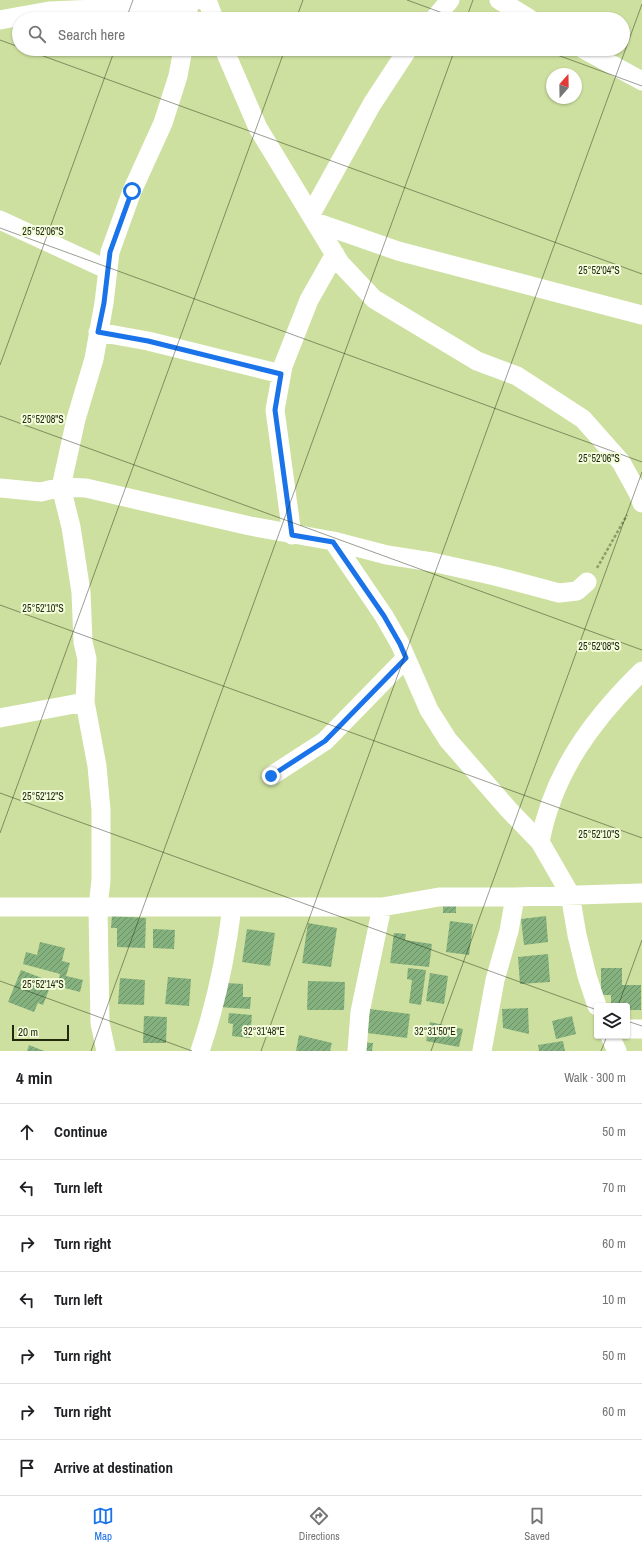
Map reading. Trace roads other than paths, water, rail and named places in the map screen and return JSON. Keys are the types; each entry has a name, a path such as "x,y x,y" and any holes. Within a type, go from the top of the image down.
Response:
{"street":[{"path":"440,12 450,0"},
{"path":"499,0 519,12"},
{"path":"44,12 195,5 204,12"},
{"path":"0,20 12,18"},
{"path":"106,1051 100,1023 98,908 101,880 101,810 97,766 85,702 87,659 83,642 81,592 71,527 61,487 76,419 94,360 110,252 119,223 132,191 163,123 178,76 182,56"},
{"path":"227,56 258,128 340,262 374,299 477,361 518,376 583,419 621,462 641,495"},
{"path":"313,218 372,104 403,56"},
{"path":"596,56 642,81"},
{"path":"313,218 398,251 642,315"},
{"path":"0,220 108,270"},
{"path":"292,535 275,410 281,374 309,300 335,254"},
{"path":"98,332 148,341 281,374"},
{"path":"0,488 41,492 61,487 86,488 292,535 333,542 387,555 432,562 495,576 560,593 577,591 587,582"},
{"path":"333,542 384,616 400,644 429,710 448,740 509,810 540,842 570,894 580,948 596,1003"},
{"path":"271,776 325,741 406,658"},
{"path":"540,842 544,819 559,778 582,741 612,700 642,671"},
{"path":"0,718 85,702"},
{"path":"0,908 382,906 439,897 515,897 570,894 642,893"},
{"path":"482,1051 495,980 509,931 515,897"},
{"path":"357,1051 360,1012 382,906"},
{"path":"200,1051 210,1021 218,989 232,907"},
{"path":"630,1029 642,1029"},
{"path":"611,1039 617,1051"}]}
